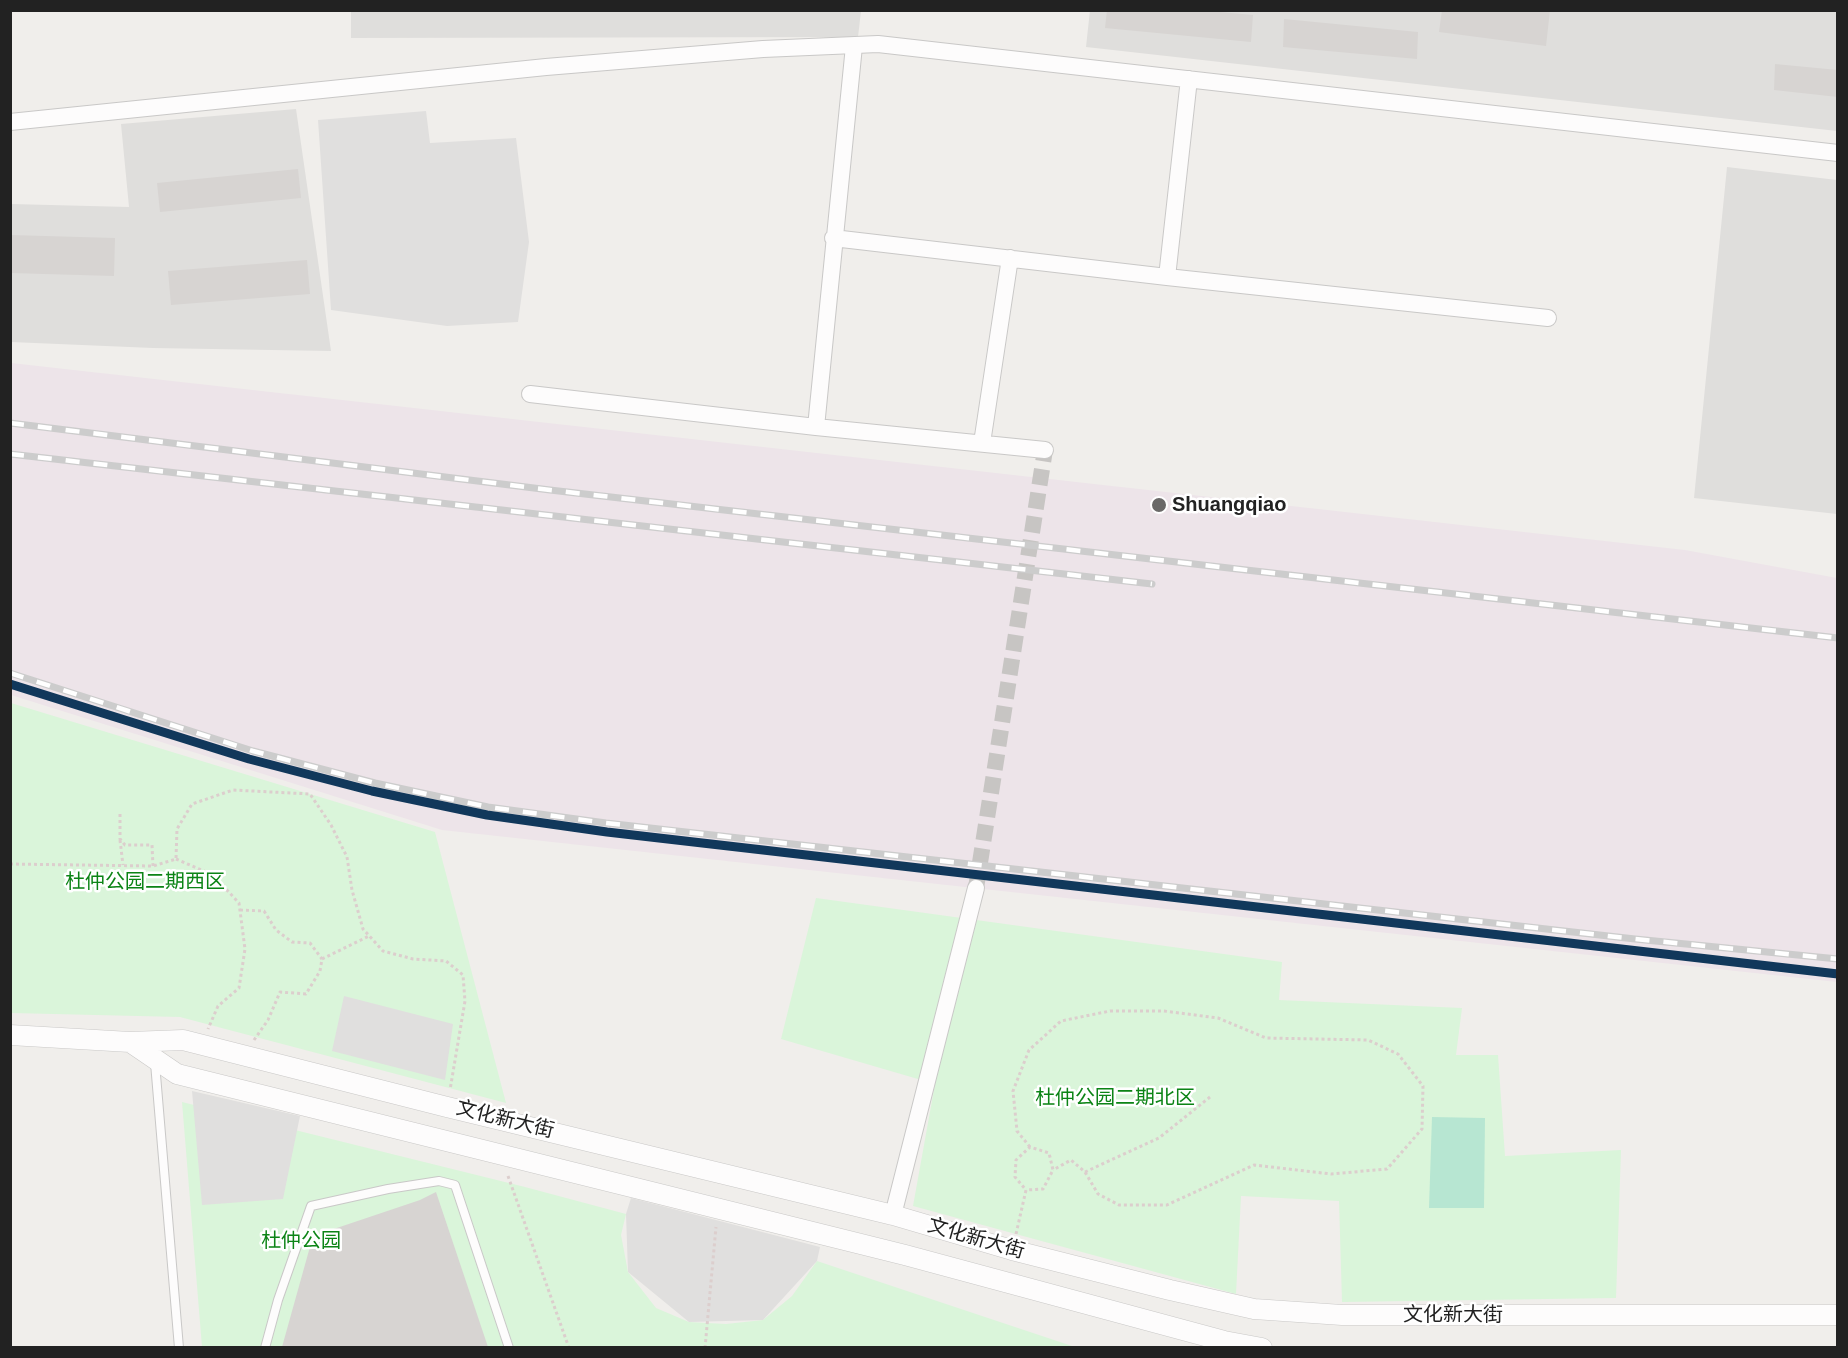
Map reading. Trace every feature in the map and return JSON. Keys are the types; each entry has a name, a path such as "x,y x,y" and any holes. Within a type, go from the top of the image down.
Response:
{"street":[{"path":"10,122 557,66 763,49 878,44 1838,153"},
{"path":"816,427 833,238 854,46"},
{"path":"1167,277 1189,80"},
{"path":"833,238 1548,318"},
{"path":"982,443 1010,258"},
{"path":"530,394 816,427 1045,450"},
{"path":"893,1215 976,888"},
{"name":"文化新大街","path":"10,1035 130,1042 183,1040 447,1107 893,1215 1012,1250 1209,1300 1254,1309 1342,1315 1838,1315"},
{"name":"文化新大街","path":"130,1042 177,1074 905,1255 1224,1341 1262,1347"}],"lane":[{"path":"155,1059 179,1347"},
{"path":"265,1347 278,1300 310,1206 388,1189 439,1181 455,1185 510,1347"}],"path":[{"path":"176,859 177,829 192,804 233,790 310,794 332,825 347,857 352,890 363,929 383,951 413,959 446,961 463,975 465,1001 447,1107"},
{"path":"120,814 123,865"},
{"path":"120,839 125,845 152,845 153,866"},
{"path":"10,864 153,866 176,859 213,875 239,903 245,949 239,987 218,1006 207,1032 222,1049"},
{"path":"240,910 264,911 276,930 292,942 310,943 322,959 320,972 306,994 280,992 268,1020 252,1043"},
{"path":"322,959 369,936"},
{"path":"1026,1190 1043,1189 1053,1170 1071,1160 1085,1172 1098,1194 1119,1205 1167,1205 1254,1165 1330,1174 1387,1169 1422,1129 1423,1086 1398,1054 1368,1040 1266,1038 1218,1018 1164,1011 1110,1011 1061,1021 1029,1050 1012,1091 1017,1131 1030,1148 1049,1153 1053,1170"},
{"path":"1085,1172 1159,1138 1210,1097"},
{"path":"1026,1190 1015,1177 1016,1160 1030,1148"},
{"path":"500,1154 569,1347"},
{"path":"1012,1250 1026,1190"},
{"path":"705,1347 718,1208"}],"shaded area":[{"path":"1090,10 1837,11 1837,131 1086,47"},
{"path":"351,11 861,11 858,37 351,38"},
{"path":"296,109 331,351 153,348 11,342 11,204 129,207 121,124"},
{"path":"426,111 430,143 516,138 529,242 518,322 447,326 331,310 318,120"},
{"path":"1727,167 1837,180 1837,514 1694,498"},
{"path":"11,363 1685,550 1837,578 1837,982 442,830 11,695"},
{"path":"344,996 453,1024 445,1080 332,1051"},
{"path":"192,1091 300,1116 283,1199 202,1205"},
{"path":"631,1198 820,1247 817,1261 763,1320 689,1322 628,1272 626,1214"}],"green space":[{"name":"杜仲公园二期西区","path":"11,703 435,832 506,1103 180,1017 11,1013"},
{"name":"杜仲公园二期北区","path":"816,898 1282,962 1279,1000 1462,1008 1456,1055 1498,1055 1505,1156 1621,1150 1616,1298 1342,1302 1339,1201 1241,1196 1236,1294 913,1206 935,1084 781,1039"},
{"name":"杜仲公园","path":"182,1102 626,1214 621,1235 628,1272 656,1308 689,1322 726,1324 763,1320 792,1296 817,1261 1075,1347 202,1347"},
{"path":"1432,1117 1485,1118 1484,1208 1429,1208"}],"building":[{"path":"1107,10 1199,10 1253,15 1251,42 1105,28"},
{"path":"1442,10 1550,10 1546,46 1439,32"},
{"path":"1284,19 1418,32 1417,59 1283,47"},
{"path":"1775,64 1838,70 1838,97 1774,90"},
{"path":"298,169 301,198 160,212 157,183"},
{"path":"10,235 115,238 114,276 10,273"},
{"path":"307,260 310,294 171,305 168,271"},
{"path":"436,1192 488,1347 282,1347 313,1236 420,1200"}],"tunnel":[{"path":"976,888 1045,450"}],"railway":[{"path":"10,423 550,490 1838,638"},
{"path":"10,454 1152,584"},
{"path":"10,673 253,751 375,783 488,807 606,823 1635,939 1838,959"}],"transit line":[{"path":"10,684 249,759 372,791 487,815 607,832 1838,974"}],"place":[{"name":"Shuangqiao","path":"1159,505"}]}
